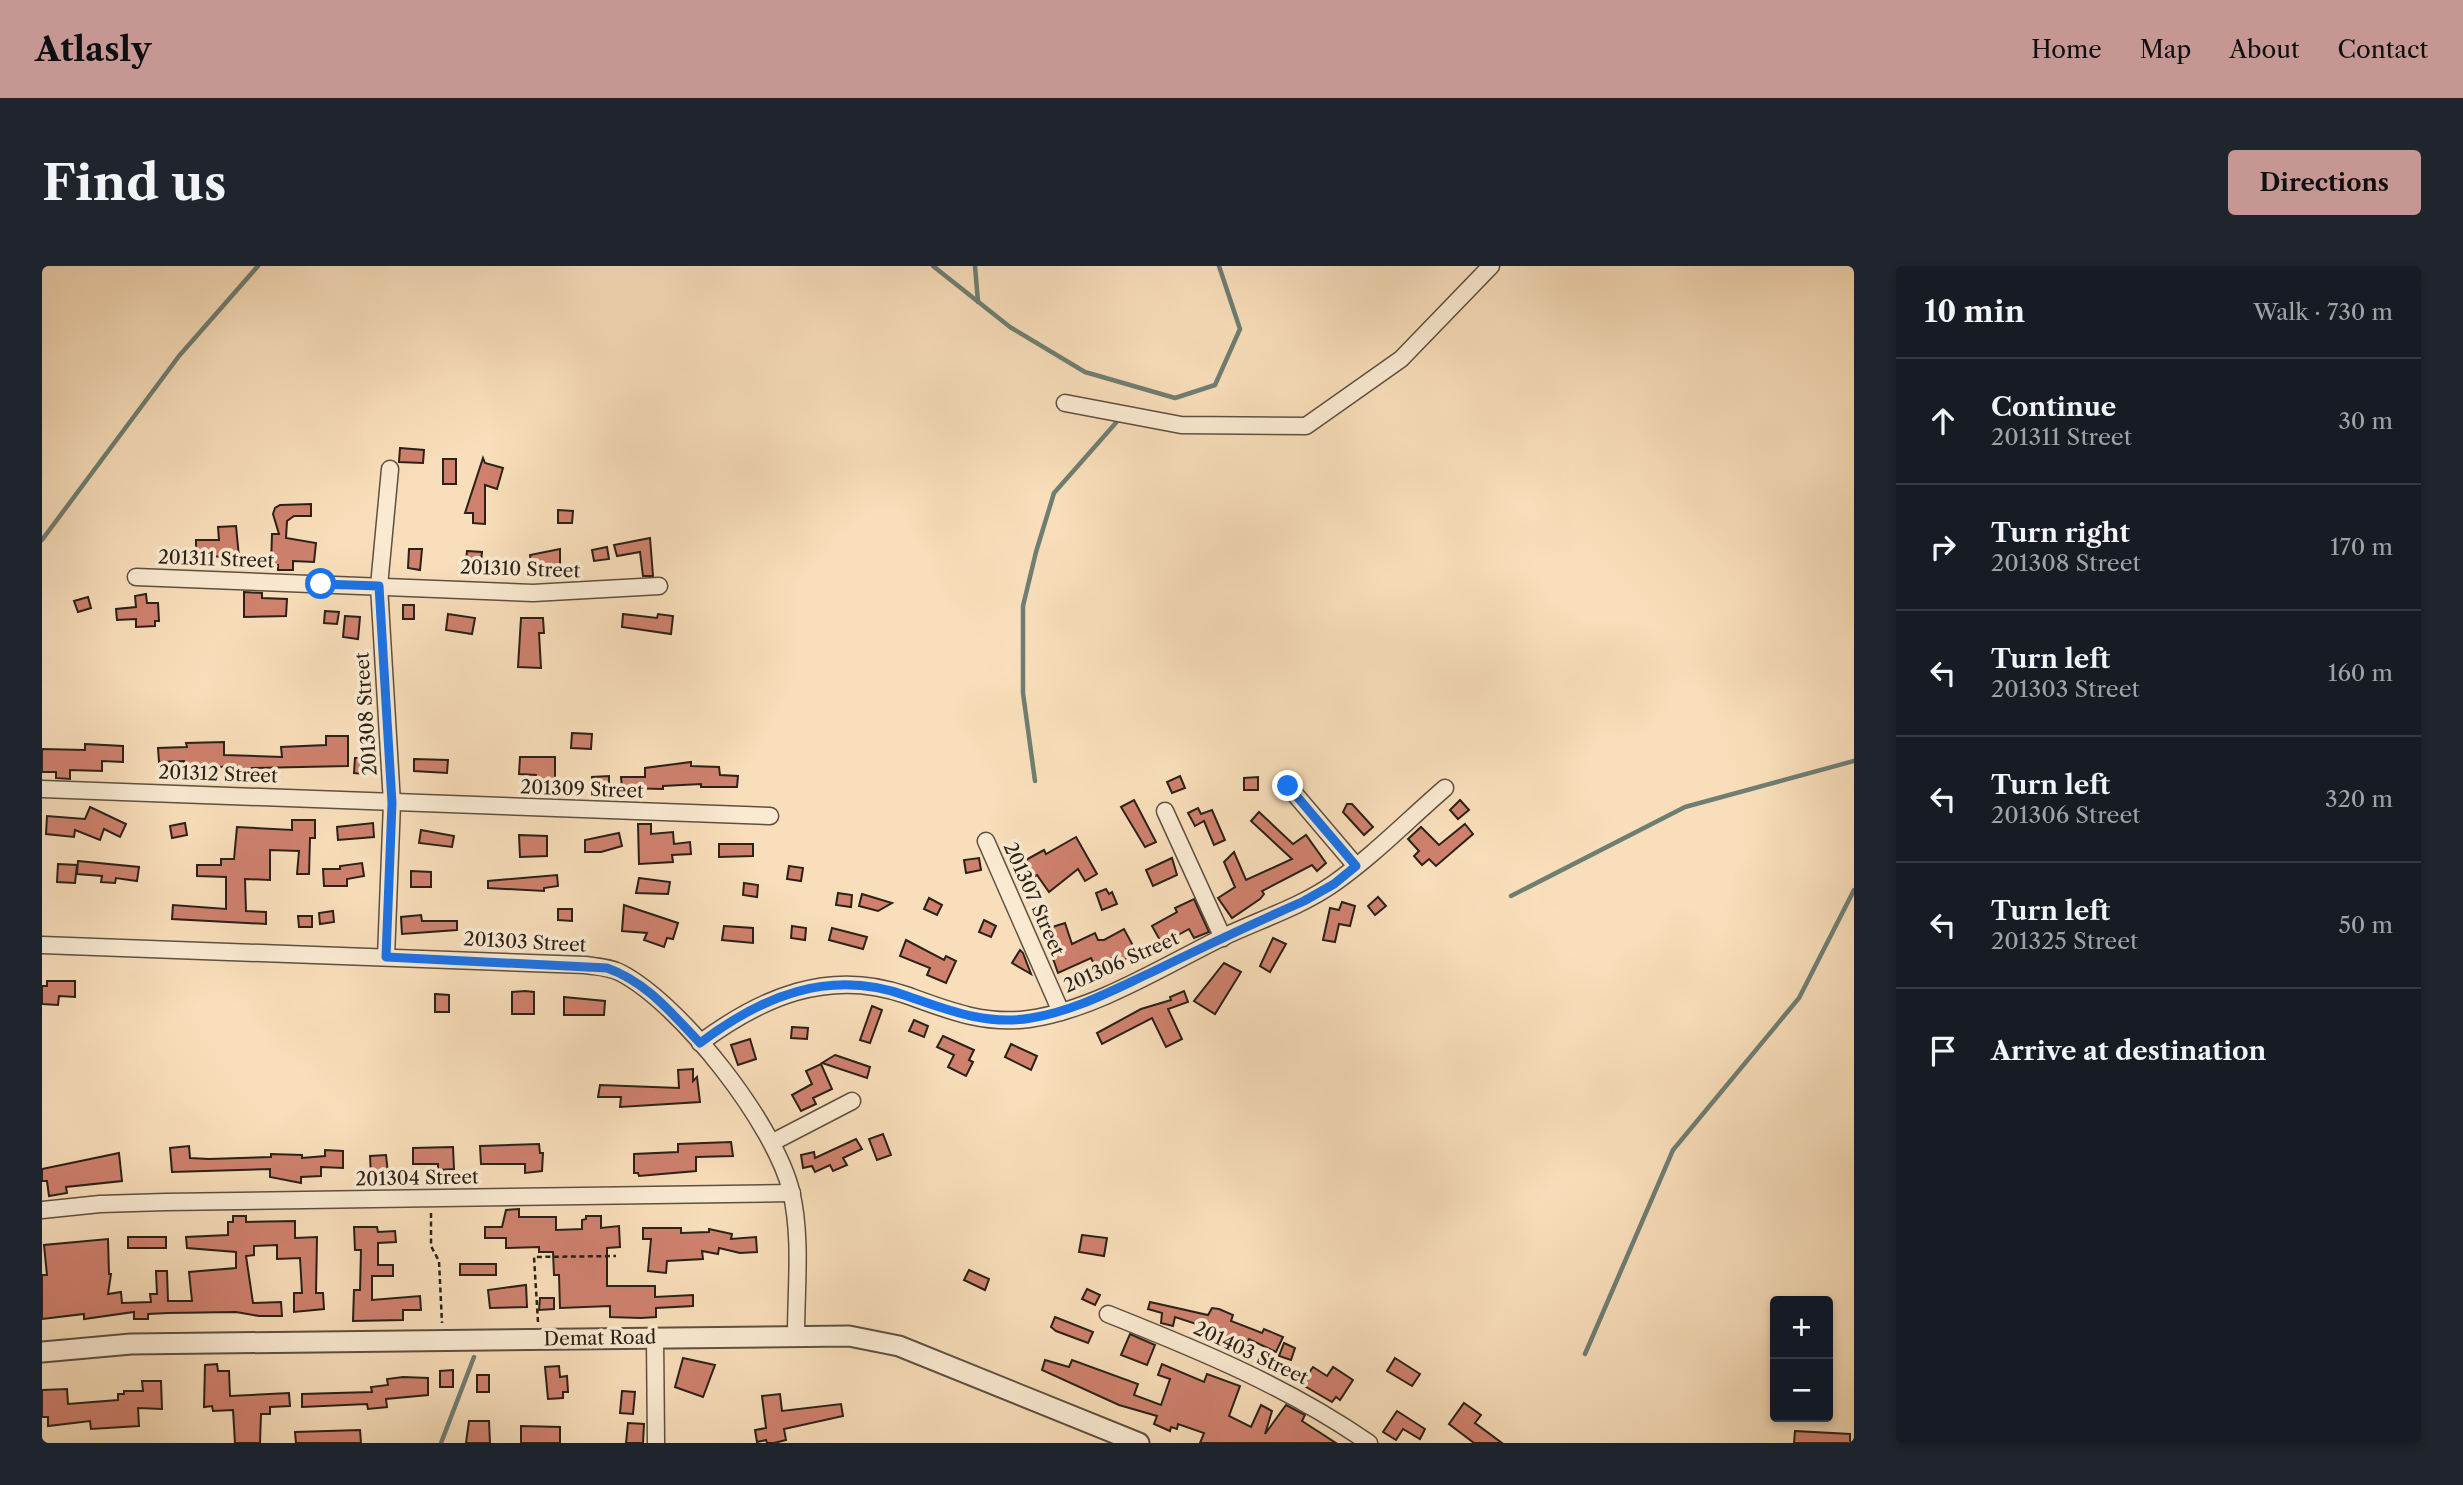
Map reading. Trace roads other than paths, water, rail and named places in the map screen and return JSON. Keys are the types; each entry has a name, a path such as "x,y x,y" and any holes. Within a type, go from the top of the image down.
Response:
{"street":[{"path":"1065,403 1181,425 1306,426 1401,359 1491,266"},
{"name":"201308 Street","path":"386,957 392,803 379,586 390,469"},
{"name":"201311 Street","path":"136,577 379,586"},
{"name":"201310 Street","path":"379,586 533,593 659,586"},
{"path":"1288,786 1356,866"},
{"name":"201306 Street","path":"700,1043 732,1019 770,999 805,988 840,984 881,987 957,1014 983,1019 1031,1018 1078,1006 1320,892 1356,866 1445,788"},
{"name":"201312 Street","path":"42,789 392,803"},
{"name":"201309 Street","path":"392,803 770,816"},
{"path":"1165,811 1223,938"},
{"name":"201307 Street","path":"986,841 1060,1012"},
{"name":"201303 Street","path":"42,945 607,968 640,984 658,999 724,1069 773,1142 792,1193 796,1219 796,1335"},
{"path":"773,1142 852,1101"},
{"name":"201304 Street","path":"42,1210 111,1204 792,1193"},
{"name":"201403 Street","path":"1108,1314 1254,1374 1289,1392 1369,1443"},
{"name":"Demat Road","path":"42,1352 131,1344 849,1336 899,1346 1139,1443"},
{"path":"655,1337 656,1443"}],"waterway":[{"path":"42,540 179,356 258,266"},
{"path":"933,266 1010,327 1085,372 1175,398 1215,385 1240,329 1219,266"},
{"path":"975,266 978,302"},
{"path":"1035,781 1023,693 1023,606 1054,493 1121,417"},
{"path":"1511,896 1685,807 1854,761"},
{"path":"1585,1354 1673,1150 1799,998 1854,890"},
{"path":"441,1443 474,1357"}]}
